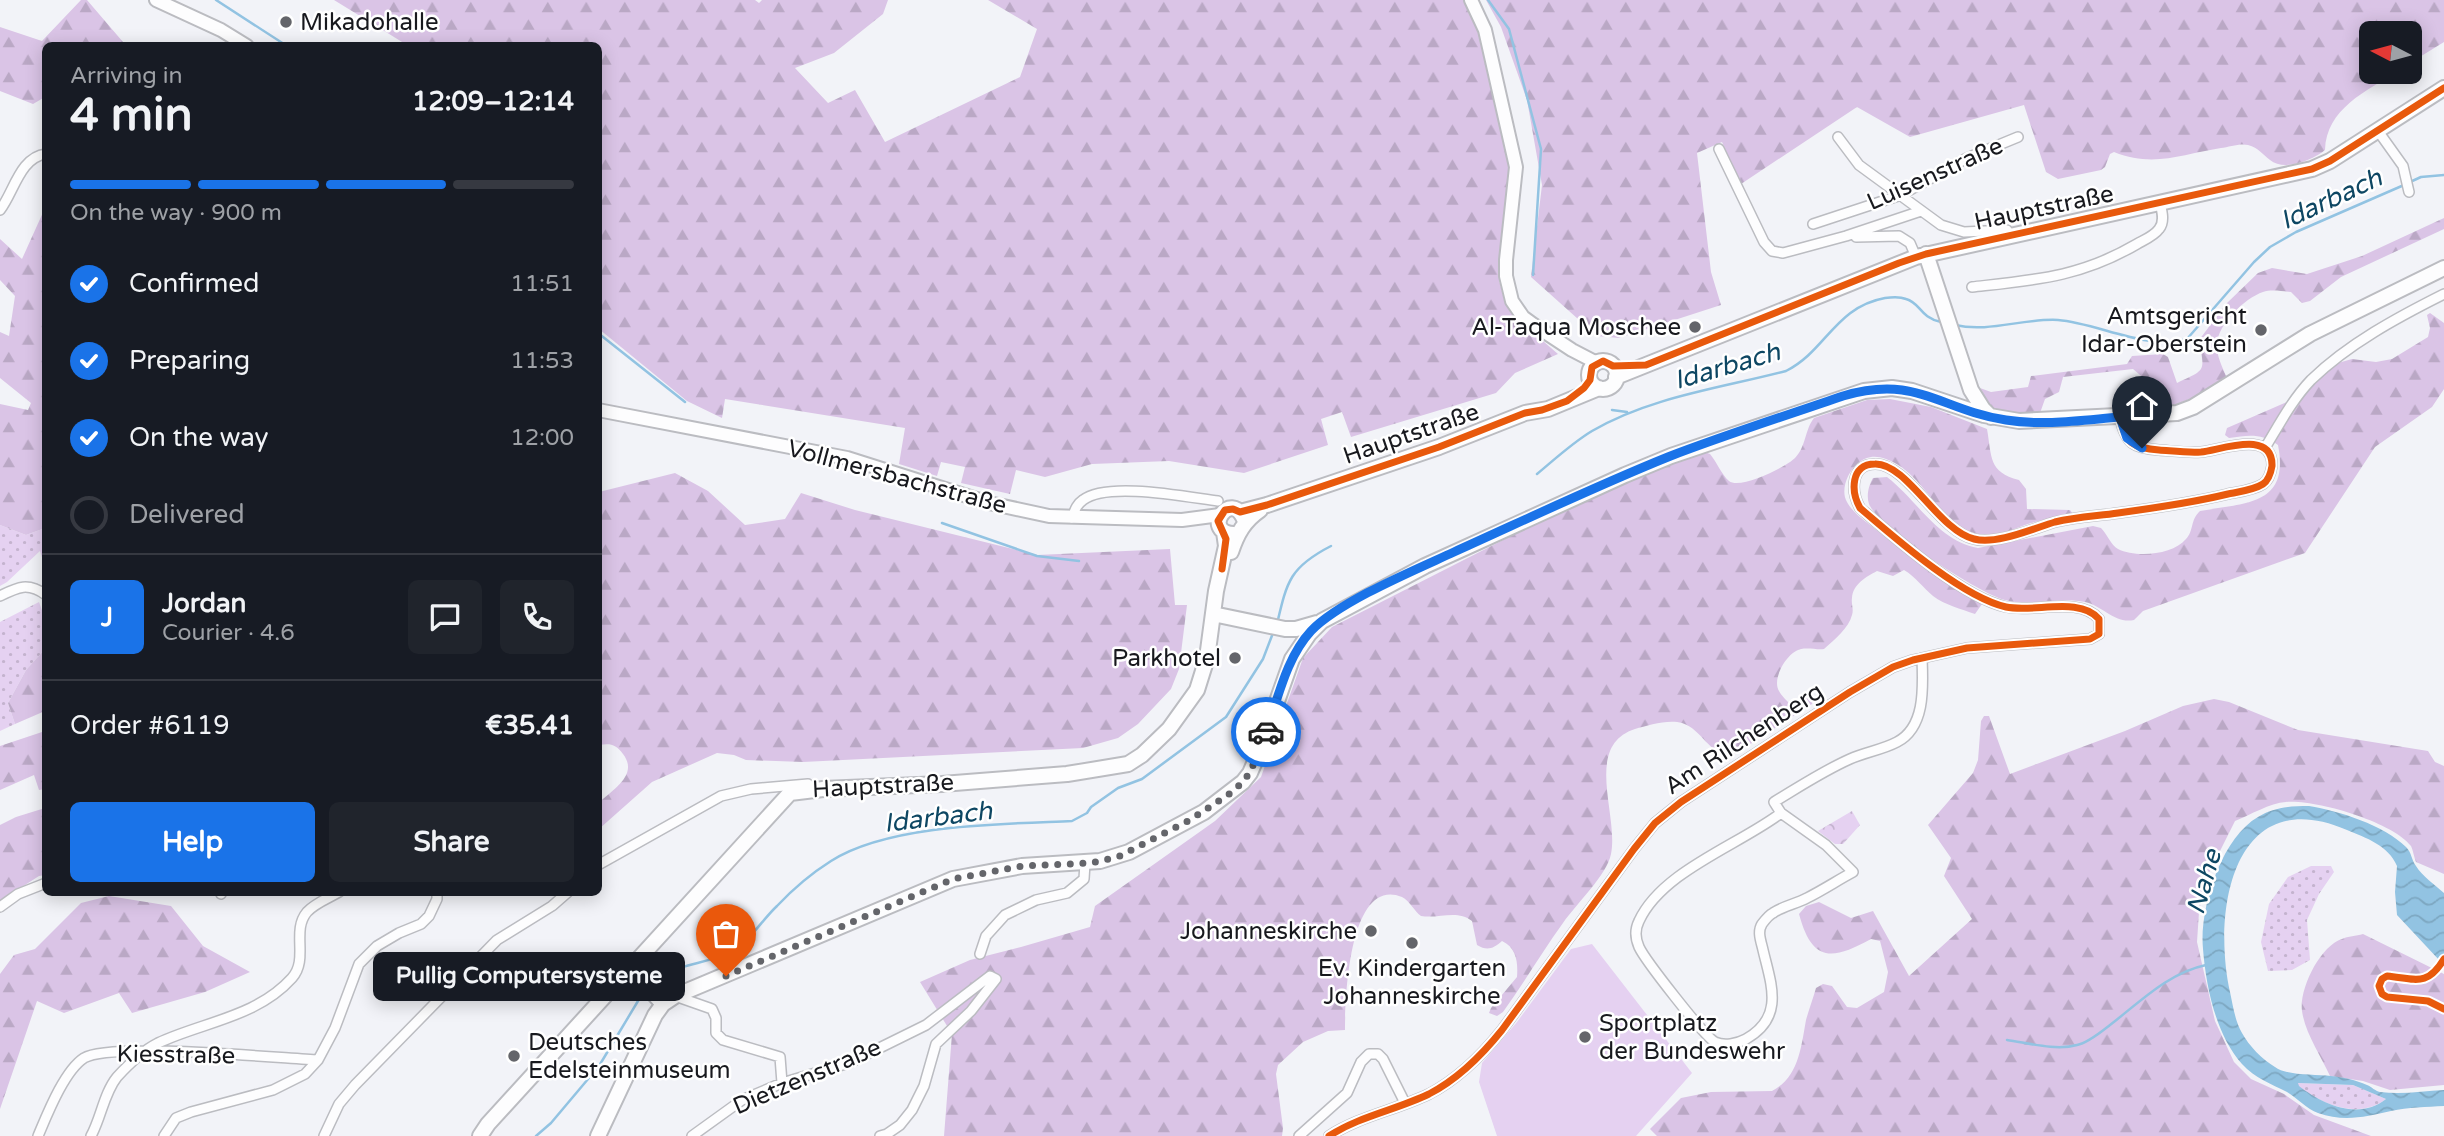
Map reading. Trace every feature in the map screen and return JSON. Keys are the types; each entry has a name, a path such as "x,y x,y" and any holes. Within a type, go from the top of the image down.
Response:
{"main road":[{"path":"156,0 240,42"},
{"path":"1471,0 1485,30 1516,167 1506,260 1508,289 1512,301 1523,317 1572,350 1594,375 1606,362 1615,372"},
{"name":"Hauptstraße","path":"480,1136 783,798 798,790 942,784 1039,776 1128,764 1142,755 1163,735 1190,702 1205,668 1229,520 1439,447 1525,413 1567,401 1584,388 1594,375 1610,387 1615,372 1646,365 1921,255 2312,169 2330,161 2444,88"},
{"path":"1921,255 1935,283 1971,390 1979,404 1992,417"},
{"path":"1213,614 1275,628 1296,629 1322,621 1425,566 1625,475 1671,456 1864,391 1899,389 1928,395 1992,417 2018,421 2171,414 2187,410 2311,334 2444,268"},
{"path":"1956,405 1963,382 1962,366"},
{"path":"1956,405 1967,401 1971,390"},
{"name":"Vollmersbachstraße","path":"602,411 847,458 1017,510 1072,518 1229,520"},
{"path":"1292,659 1309,634 1322,621"},
{"path":"598,1136 652,1019 669,1000 953,879 1022,866 1109,860 1204,812 1243,782 1257,759 1292,659 1296,629"},
{"path":"627,970 646,987 669,1000"}],"street":[{"path":"2378,131 2403,166 2408,190"},
{"path":"1838,137 1859,165 1921,211 1953,230 2007,230 2011,236"},
{"name":"Luisenstraße","path":"1813,224 1900,195 1967,158 2018,137"},
{"path":"1719,149 1764,242 1772,251 1783,253 1921,211"},
{"path":"0,210 10,197 21,171 32,159 42,155"},
{"path":"1972,287 2063,275 2121,254 2159,230 2162,222 2160,203"},
{"path":"1846,236 1899,236 1921,255"},
{"path":"2120,417 2127,438 2142,448 2195,452 2243,444 2255,444 2265,448 2291,405 2323,370 2401,317 2444,294"},
{"name":"Am Rilchenberg","path":"1329,1136 1349,1124 1428,1094 1448,1082 1490,1044 1655,822 1681,802 1893,667 1967,648 2092,639 2099,634 2099,619 2087,609 2073,607 2024,610 1990,602 1917,556 1860,508 1853,490 1853,481 1858,471 1873,463 1884,465 1909,484 1960,534 1988,542 2077,518 2186,504 2262,485 2272,467 2265,448"},
{"path":"1072,518 1075,508 1084,498 1109,492 1161,493 1229,520"},
{"path":"0,596 23,586 36,588 42,592"},
{"path":"1781,813 1747,836 1703,859 1677,878 1653,901 1637,926 1639,947 1700,1028 1716,1042 1739,1042 1760,1028 1772,1009 1772,988 1759,932 1762,923 1774,912 1806,899 1853,872 1826,845 1781,813 1774,802 1843,762 1890,746 1907,735 1920,710 1923,687 1922,658"},
{"path":"602,863 722,796 751,789 820,783 836,788"},
{"path":"980,954 986,936 1005,915 1035,900 1067,893 1084,879 1085,863"},
{"path":"0,907 18,894 42,885"},
{"path":"91,1136 116,1079 145,1051 158,1043 243,1012 278,991 293,978 299,967 301,925 306,913 333,896"},
{"path":"164,1136 176,1118 273,1090 304,1074 318,1060 335,1028 359,964 377,946 398,933 421,924 429,916 437,896"},
{"path":"324,1136 339,1104 355,1085 497,940 563,896"},
{"name":"Dietzenstraße","path":"692,1136 742,1100 782,1083 849,1063 926,1025 990,976 996,979 971,1011 936,1044 924,1086 912,1110 900,1125 887,1135 880,1136"},
{"path":"669,1000 712,1009 716,1018 716,1032 723,1040 780,1056 782,1083"},
{"name":"Kiesstraße","path":"38,1136 61,1088 73,1069 85,1057 145,1051 318,1060"},
{"path":"1300,1136 1346,1093 1361,1062 1369,1054 1378,1054 1383,1059 1405,1103"}],"green space":[{"path":"81,0 87,0 123,42 42,42 42,99 33,104 0,91 0,27 42,41"},
{"path":"334,0 755,0 759,3 762,0 888,0 883,14 834,53 795,68 828,103 855,90 885,142 1020,77 1037,29 988,0 1464,0 1479,30 1510,174 1499,280 1505,303 1524,333 1536,335 1558,354 1515,373 1496,393 1351,437 1342,412 1321,419 1328,445 1244,473 1169,461 1092,464 1045,477 1016,470 1010,494 961,483 965,467 941,462 937,476 899,464 905,428 725,399 722,418 687,401 602,331 602,42 402,42"},
{"path":"1486,0 2444,0 2444,42 2422,56 2422,21 2359,21 2359,84 2377,84 2340,112 2332,123 2325,150 2306,161 2290,165 2276,163 2255,148 2245,145 2155,159 2128,157 2114,152 2101,170 2058,179 2046,172 2024,105 1910,137 1857,107 1741,184 1722,142 1697,153 1711,272 1721,305 1619,338 1597,336 1531,277 1542,185 1527,100 1501,27"},
{"path":"42,215 42,529 26,535 0,525 0,404 28,410 31,403 0,378 0,332 9,336 15,296 0,280 0,239 22,259"},
{"path":"2444,218 2444,229 2341,277 2310,301 2302,303 2291,292 2273,290 2248,300 2227,320 2219,336 2217,352 2225,378 2197,396 2169,407 2161,404 2153,386 2133,369 2063,377 2059,392 2045,399 2040,413 2030,416 1993,411 1980,388 1991,392 2028,387 2031,376 2127,364 2132,356 2163,354 2168,357 2177,383 2201,369 2199,340 2227,303 2258,273 2272,268 2307,274 2362,256"},
{"path":"2430,313 2444,323 2444,389 2432,407 2375,447 2305,553 2143,611 2134,620 2115,617 2091,604 2075,600 2015,602 1992,595 1909,543 1877,515 1869,504 1868,490 1873,478 1887,477 1940,529 1964,544 1978,548 2093,526 2101,528 2118,549 2126,552 2164,552 2180,544 2188,536 2200,511 2248,503 2270,491 2277,480 2280,465 2278,445 2266,438 2255,436 2229,438 2225,435 2227,428 2289,401 2338,363 2352,359 2376,362 2392,359 2428,337 2430,328 2427,315"},
{"path":"1890,399 1931,407 1987,429 1993,462 2002,473 2019,480 2026,489 2027,509 2070,510 2073,514 1996,534 1981,535 1951,519 1899,465 1874,457 1857,464 1848,476 1844,492 1852,509 1913,558 1982,604 1975,614 1938,599 1904,570 1893,576 1877,571 1857,585 1852,598 1852,615 1841,633 1824,649 1806,648 1796,651 1781,669 1777,686 1784,698 1790,704 1808,697 1813,701 1812,704 1735,754 1719,752 1696,731 1677,722 1635,729 1619,738 1610,750 1607,766 1606,783 1612,838 1608,862 1604,871 1555,934 1503,1012 1497,1016 1489,1013 1517,977 1517,961 1507,944 1502,941 1496,946 1484,948 1477,945 1472,921 1466,917 1421,916 1402,897 1384,895 1370,905 1360,922 1353,945 1346,995 1345,1030 1328,1031 1303,1042 1278,1065 1276,1074 1282,1136 944,1136 952,1034 920,982 970,960 1090,927 1095,906 1215,821 1261,777 1303,658 1332,627 1507,538 1609,490 1695,455 1705,452 1710,454 1726,478 1735,483 1763,476 1795,458 1814,418 1867,400"},
{"path":"675,473 708,491 745,525 785,519 801,493 855,510 1037,555 1170,549 1175,605 1187,605 1179,669 1171,689 1138,724 1118,738 1083,748 803,762 746,760 717,753 652,782 602,826 602,800 622,781 628,769 627,762 618,748 610,744 602,745 602,491"},
{"path":"0,525 26,535 42,529 42,557 40,551 0,586"},
{"path":"39,602 42,610 42,652 26,670 8,703 15,724 0,731 0,622"},
{"path":"42,652 42,712 15,724 8,703 26,670"},
{"path":"2214,699 2229,702 2298,730 2428,751 2435,762 2444,766 2444,874 2416,862 2411,846 2402,837 2371,821 2334,808 2286,802 2235,821 2205,881 2197,942 2215,1021 2234,1062 2251,1079 2284,1094 2314,1115 2371,1136 1657,1136 1650,1129 1681,1098 1711,1092 1772,1091 1781,1085 1788,1078 1797,1060 1816,988 1823,984 1832,986 1847,1007 1857,1008 1884,992 1888,972 1880,941 1871,939 1845,951 1825,953 1817,949 1804,930 1799,914 1806,906 1819,902 1851,918 1873,911 1909,976 1972,919 1944,876 1951,858 1928,825 1973,773 1978,760 1981,721 1984,716 1989,716 2010,774 2183,706"},
{"path":"42,732 42,790 39,790 34,775 0,790 0,746"},
{"path":"42,809 42,876 0,901 0,825"},
{"path":"1852,811 1860,825 1843,844 1835,844 1818,831"},
{"path":"2311,866 2331,866 2334,872 2319,894 2307,920 2310,960 2292,970 2268,971 2261,942 2269,904 2288,877"},
{"path":"109,896 171,906 203,946 250,972 205,992 132,1013 119,993 64,1013 37,1001 0,1109 0,974 14,955 35,949 81,903"},
{"path":"2363,934 2444,974 2444,1085 2390,1090 2363,1081 2330,1076 2304,1019 2304,991 2313,969 2326,950 2342,939"},
{"name":"Sportplatz der Bundeswehr","path":"1592,944 1692,1073 1636,1136 1497,1136 1479,1082 1482,1063 1517,1022 1571,949"},
{"path":"2298,1083 2353,1085 2386,1099 2364,1108 2341,1107 2318,1099 2298,1086"}],"water":[{"path":"2309,806 2360,820 2386,832 2406,847 2419,870 2444,893 2444,955 2440,961 2397,915 2397,866 2382,847 2347,830 2309,820 2278,823 2255,838 2239,862 2229,892 2225,960 2233,1008 2240,1028 2256,1052 2280,1070 2345,1078 2380,1092 2444,1090 2444,1106 2404,1109 2354,1118 2327,1116 2310,1109 2287,1092 2252,1073 2242,1064 2225,1039 2210,994 2203,949 2205,914 2215,876 2233,841 2258,817 2283,808","holes":["2298,1083 2353,1085 2386,1099 2364,1109 2341,1108 2318,1099"]}],"waterway":[{"path":"216,0 281,42"},
{"path":"1488,0 1509,29 1541,149 1533,275"},
{"name":"Idarbach","path":"2410,182 2421,177 2444,175"},
{"name":"Idarbach","path":"1955,325 1981,327 2058,320 2156,342 2187,339 2270,247 2296,232 2404,185"},
{"name":"Idarbach","path":"1537,474 1585,436 1614,419 1686,395 1786,371 1800,362 1854,310 1868,303 1888,298 1903,298 1915,304 1928,317 1941,322"},
{"path":"602,336 685,402"},
{"path":"1612,410 1627,412"},
{"path":"942,523 1037,556 1079,561"},
{"name":"Idarbach","path":"1277,624 1292,577 1307,561 1331,546"},
{"name":"Idarbach","path":"649,986 678,968 732,951 802,882 831,861 855,849 883,840 947,828 1072,821 1087,813 1091,807 1118,788 1142,779 1226,717 1263,659 1273,633"},
{"path":"2007,1040 2051,1047 2081,1044 2099,1034 2167,981 2206,965"},
{"name":"Idarbach","path":"536,1136 551,1123 599,1066 644,991"}],"cycle path":[{"path":"1222,569 1226,539 1218,521 1225,510 1240,512 1267,505 1439,447 1525,413 1567,401 1590,380 1592,367 1603,361 1613,366 1646,365 1926,254 2312,169 2330,161 2444,88"},
{"path":"1329,1136 1353,1123 1429,1094 1469,1066 1502,1030 1634,849 1655,823 1681,802 1893,667 1967,648 2090,639 2099,634 2099,619 2091,612 2069,607 2006,607 1970,592 1950,579 1860,508 1854,487 1861,469 1875,464 1887,467 1911,485 1948,524 1974,539 1983,540 2003,538 2063,520 2173,505 2255,488 2263,484 2269,476 2272,466 2270,455 2264,448 2244,444 2201,452 2143,448 2128,439 2120,417"},
{"path":"2444,959 2438,968 2426,977 2413,979 2387,976 2379,986 2382,994 2387,997 2428,1001 2444,1009"}],"way so far":[{"path":"726,976 953,879 1022,866 1091,863 1118,857 1204,812 1235,790 1250,773 1266,732"}],"place":[{"name":"Mikadohalle","path":"286,22"},
{"name":"Al-Taqua Moschee","path":"1695,327"},
{"name":"Amtsgericht Idar-Oberstein","path":"2261,330"},
{"name":"Parkhotel","path":"1235,658"},
{"name":"Johanneskirche","path":"1371,931"},
{"name":"Ev. Kindergarten Johanneskirche","path":"1412,943"},
{"name":"Pullig Computersysteme","path":"726,976"},
{"name":"Sportplatz der Bundeswehr","path":"1585,1037"},
{"name":"Deutsches Edelsteinmuseum","path":"514,1056"}],"route":[{"path":"1266,732 1292,659 1309,634 1336,612 1425,566 1625,475 1671,456 1843,396 1873,390 1904,389 2008,421 2120,417 2127,438 2142,448"}],"water label":[{"name":"Nahe","path":"2204,882"}]}
